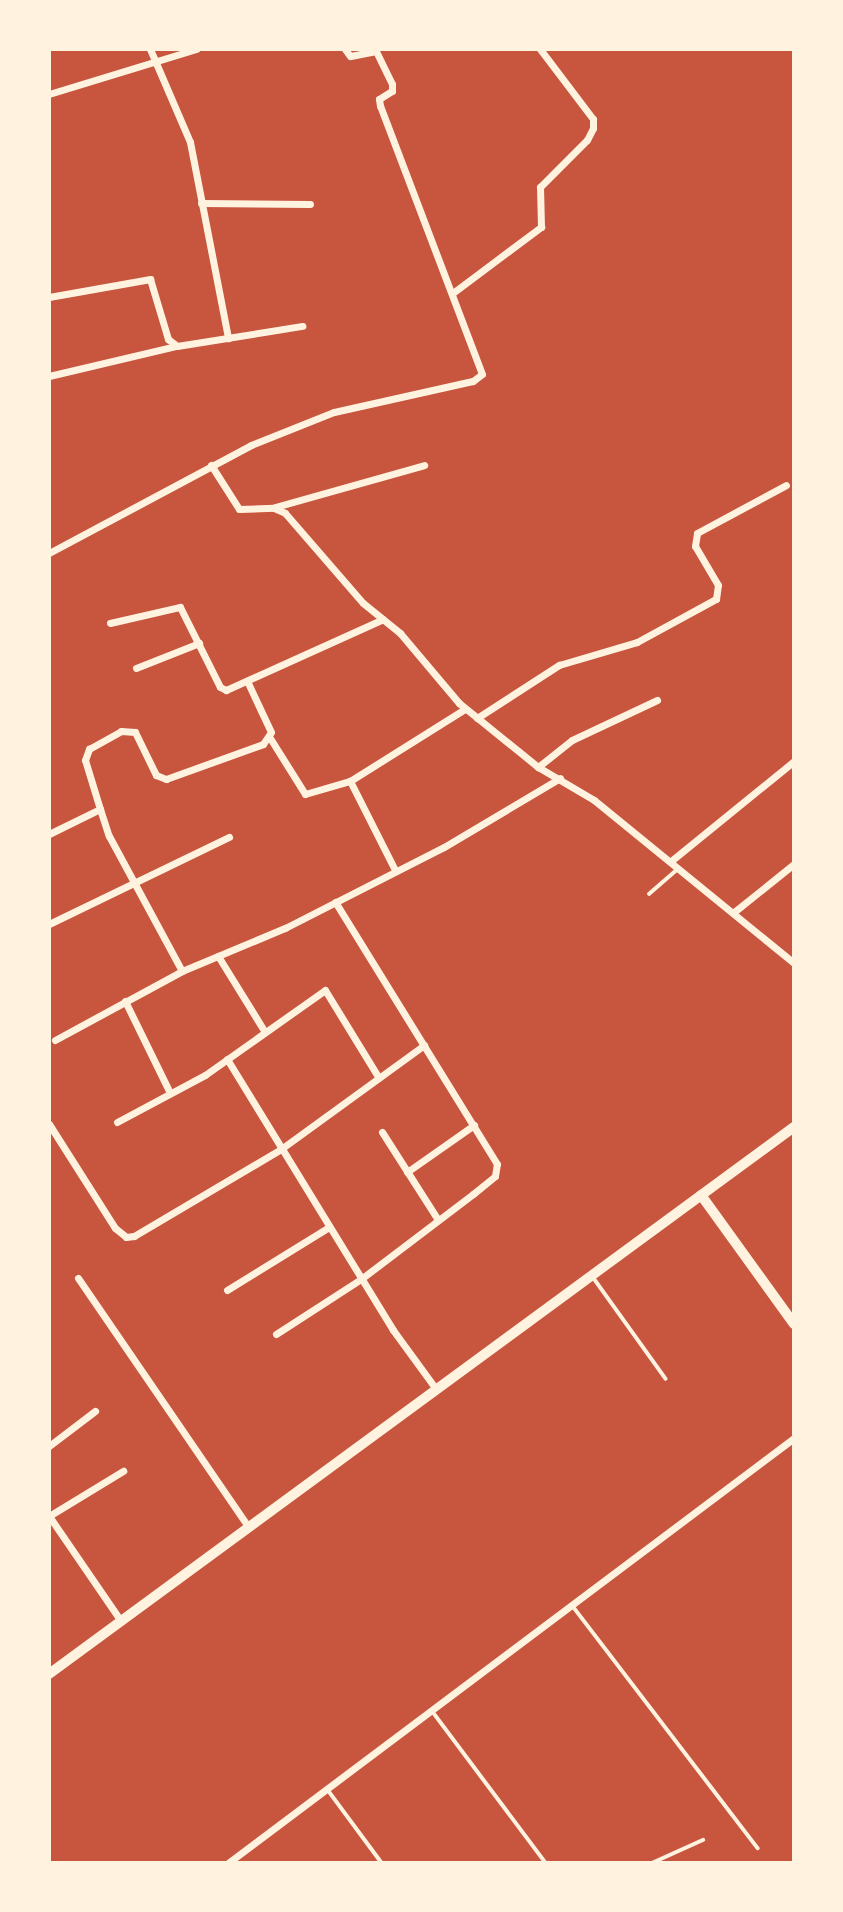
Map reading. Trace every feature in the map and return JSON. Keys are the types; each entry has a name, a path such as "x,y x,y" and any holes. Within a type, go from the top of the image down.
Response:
{"street":[{"path":"150,49 153,63 182,120 228,338"},
{"path":"49,94 196,49"},
{"path":"49,540 51,552 211,465 334,412 479,379 482,368 380,106 379,99 392,91 379,55 371,51 349,56 345,49"},
{"path":"454,292 541,227 540,187 587,140 593,128 593,119 540,49"},
{"path":"201,203 310,204"},
{"path":"49,297 150,279 168,339 177,346"},
{"path":"49,376 177,346 302,326"},
{"path":"211,465 239,509 274,508 424,466"},
{"path":"477,718 559,665 637,642 716,599 718,585 695,546 697,533 786,485"},
{"path":"274,508 285,513 363,603 400,633 465,709 538,767 560,778 671,861 794,963"},
{"path":"110,623 180,607 220,687 248,683 383,620"},
{"path":"136,668 199,643"},
{"path":"248,683 270,738 305,794 350,781 465,709"},
{"path":"538,767 572,740 657,700"},
{"path":"182,971 134,883 100,809 85,760 89,749 121,731 135,732 156,775 174,780 270,738"},
{"path":"671,861 794,761"},
{"path":"55,1040 182,971 335,902 560,778"},
{"path":"350,781 395,870"},
{"path":"49,834 100,809"},
{"path":"49,924 229,838"},
{"path":"734,912 794,864"},
{"path":"276,1334 361,1279 438,1220 495,1176 497,1164 335,902"},
{"path":"218,956 265,1032"},
{"path":"117,1122 227,1059 325,990 379,1078"},
{"path":"125,1001 170,1093"},
{"path":"49,1124 115,1228 126,1237 164,1220 281,1149 424,1045"},
{"path":"227,1059 361,1279 436,1389"},
{"path":"407,1172 474,1125"},
{"path":"49,1674 794,1127"},
{"path":"382,1132 438,1220"},
{"path":"701,1195 794,1324"},
{"path":"227,1290 329,1227"},
{"path":"78,1278 248,1526"},
{"path":"49,1446 95,1411"},
{"path":"229,1863 794,1438"},
{"path":"121,1621 49,1516 123,1471"}],"lane":[{"path":"649,894 679,868"},
{"path":"591,1275 666,1379"},
{"path":"572,1605 758,1847"},
{"path":"433,1712 546,1863"},
{"path":"328,1790 382,1863"},
{"path":"652,1863 703,1840"}]}
